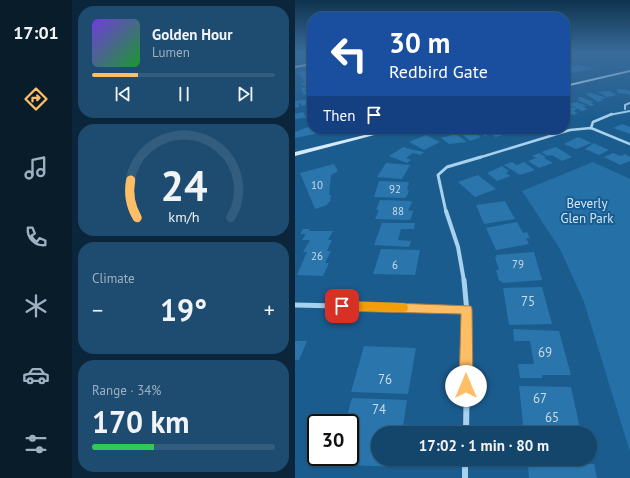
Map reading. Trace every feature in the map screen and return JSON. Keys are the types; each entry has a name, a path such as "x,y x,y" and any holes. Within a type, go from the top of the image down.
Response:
{"street":[{"path":"570,85 611,75"},
{"path":"625,109 625,105 630,104"},
{"path":"591,128 593,122 601,118 625,109 630,111"},
{"path":"570,130 591,128 630,144"},
{"path":"295,154 375,134"},
{"path":"466,426 467,309 463,271 456,241 439,189 438,175 447,167 557,134"},
{"path":"295,305 467,309"},
{"path":"465,466 465,478"}],"green space":[{"name":"Beverly Glen Park","path":"593,162 630,179 630,452 584,302 560,249 522,191"}],"building":[{"path":"300,75 307,75 307,87 301,84 305,82"},
{"path":"307,87 307,94 304,95 301,88"},
{"path":"617,89 628,90 630,92 630,97 629,94 618,93"},
{"path":"609,91 617,95 607,97 598,92"},
{"path":"584,93 591,93 607,98 600,99 603,100 598,102"},
{"path":"581,97 594,102 590,103 595,105 591,106 577,100 580,99 577,98"},
{"path":"307,100 307,105 302,106 298,103 300,107 295,108 295,101"},
{"path":"577,102 587,106 583,107 588,109 582,111 570,105 570,104"},
{"path":"570,106 577,109 573,111 578,113 573,115 570,114"},
{"path":"303,112 305,116 307,115 307,118 295,119 295,114"},
{"path":"622,124 630,127 630,134 613,128"},
{"path":"307,127 307,134 314,134 295,138 295,132"},
{"path":"456,134 467,142 449,144 441,138"},
{"path":"461,134 477,134 481,137 470,141"},
{"path":"491,134 503,135 496,137"},
{"path":"426,135 440,142 424,150 409,142"},
{"path":"578,137 592,143 576,149 564,144"},
{"path":"594,143 609,150 599,155 585,149"},
{"path":"403,147 424,152 420,155 413,153 406,158 411,160 407,163 389,156"},
{"path":"556,147 572,157 562,161 552,155 548,156 541,152"},
{"path":"539,153 553,163 539,168 528,161 536,158 532,156"},
{"path":"613,153 621,156 625,154 630,157 630,161 620,165 604,157"},
{"path":"512,162 517,165 524,162 535,170 520,175 504,165"},
{"path":"386,163 410,165 402,179 377,177"},
{"path":"334,164 338,171 331,175 329,195 331,195 330,202 328,202 327,205 315,209 300,173"},
{"path":"502,166 509,171 506,173 511,176 497,181 487,173"},
{"path":"478,175 496,189 475,197 458,182"},
{"path":"379,181 409,183 407,189 409,191 407,196 405,198 374,197"},
{"path":"380,200 411,201 412,203 408,210 413,211 411,218 409,220 375,219 379,210 376,210"},
{"path":"505,201 515,219 484,224 476,205"},
{"path":"517,222 523,233 527,232 530,238 526,238 529,244 496,250 486,228"},
{"path":"382,223 415,223 414,229 401,229 398,240 411,241 409,247 374,245"},
{"path":"303,229 310,229 309,231 333,231 328,240 332,240 327,251 331,251 325,263 329,263 323,276 297,275 307,252 303,252 310,240 302,240 306,234 300,234"},
{"path":"381,249 420,250 415,275 373,274"},
{"path":"534,252 542,280 502,283 502,281 499,281 496,270 499,270 495,257 497,257 496,255"},
{"path":"542,287 552,324 509,325 503,288"},
{"path":"513,329 559,331 571,375 542,375 542,378 520,378 518,364 534,364 530,341 514,341"},
{"path":"295,341 307,341 299,360 295,360"},
{"path":"364,346 416,348 408,394 351,392"},
{"path":"519,386 571,387 579,426 523,426"},
{"path":"352,398 407,400 403,426 371,426 371,466 359,465 359,414 348,414"},
{"path":"374,466 395,466 395,467"},
{"path":"528,466 594,466 597,478 529,478"}],"slow traffic":[{"path":"362,306 403,308"}],"route":[{"path":"342,306 467,309 466,386"}]}
